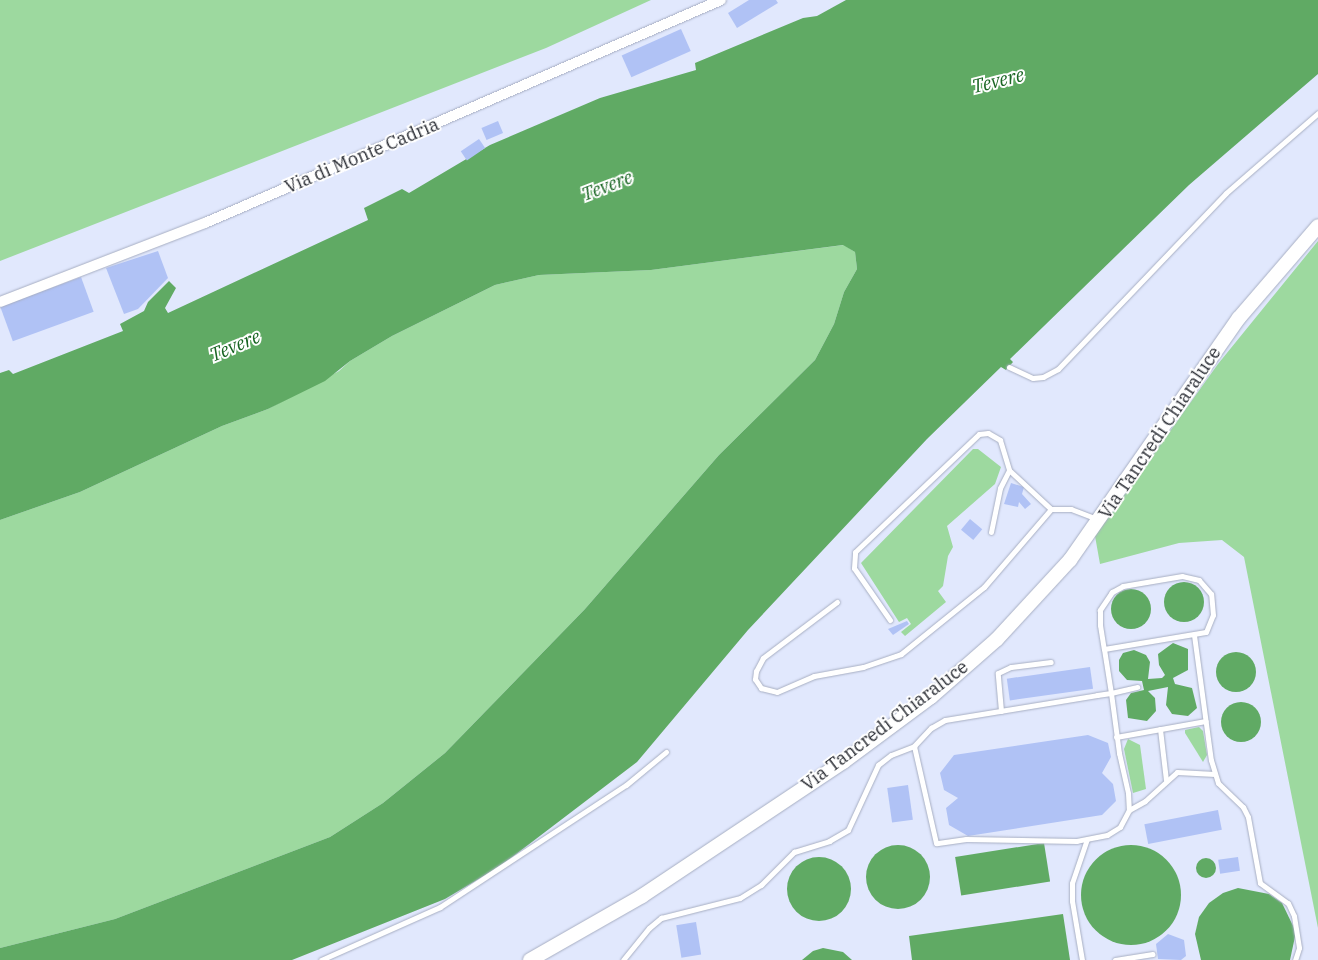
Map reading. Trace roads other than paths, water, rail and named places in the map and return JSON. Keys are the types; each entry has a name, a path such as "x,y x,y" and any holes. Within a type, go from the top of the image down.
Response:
{"street":[{"name":"Via di Monte Cadria","path":"0,302 190,230 720,0"},
{"name":"Via Tancredi Chiaraluce","path":"530,960 642,896 843,762 915,709 1015,621 1057,575 1100,520 1239,318 1318,226"}],"lane":[{"path":"1009,367 1033,378 1042,377 1058,369 1226,193 1318,113"},
{"path":"890,620 854,568 855,552 979,434 988,433 1000,440 1009,470 1051,509 1070,509 1100,520"},
{"path":"991,532 1000,488 1009,470"},
{"path":"838,602 763,658 756,671 755,679 761,688 777,692 814,676 863,667 900,654 984,587 1051,509"},
{"path":"1104,649 1194,635 1210,628 1214,606 1211,594 1199,580 1182,576 1124,586 1112,592 1100,610 1104,649 1116,737 1128,810"},
{"path":"1194,635 1215,774 1218,783 1246,812 1260,883 1288,903 1294,916 1299,948 1295,960"},
{"path":"1001,710 998,673 1011,667 1051,662"},
{"path":"623,960 649,928 661,918 740,898 761,885 794,852 835,838 848,830 856,820 878,765 891,755 914,746 923,734 944,720 1137,687"},
{"path":"1116,737 1206,722"},
{"path":"1160,729 1166,780"},
{"path":"914,746 936,843 966,839 1087,839 1106,835 1120,826 1128,810 1145,800 1166,780 1186,770 1215,774"},
{"path":"321,960 440,907 626,785 666,752"},
{"path":"1082,960 1072,901 1072,883 1087,839"},
{"path":"1115,960 1153,954"}],"water":[{"name":"Tevere","path":"846,0 1318,0 1318,74 1189,185 1010,359 1013,362 1006,370 1001,367 927,439 748,630 637,762 499,867 445,899 292,960 0,960 0,948 115,919 330,837 383,803 445,753 585,609 719,455 815,360 834,324 844,292 857,269 855,252 843,245 651,270 539,275 495,285 392,336 350,361 325,381 268,409 222,426 80,492 0,520 0,373 9,370 13,374 123,331 120,324 144,311 148,302 169,281 176,288 165,308 168,313 368,220 364,208 402,189 409,193 490,145 600,98 696,70 695,63 803,18 817,16"},
{"path":"1184,582 1198,588 1204,602 1198,616 1184,622 1170,616 1164,602 1170,588"},
{"path":"1131,589 1145,595 1151,609 1145,623 1131,629 1117,623 1111,609 1117,595"},
{"path":"1173,643 1188,649 1188,670 1173,678 1175,684 1192,688 1197,708 1188,716 1172,714 1166,705 1168,687 1148,691 1155,698 1156,711 1147,721 1128,718 1126,700 1131,693 1144,690 1142,681 1127,680 1119,671 1119,660 1123,653 1134,650 1146,655 1150,662 1148,679 1162,678 1165,675 1159,665 1158,654"},
{"path":"1236,652 1250,658 1256,672 1250,686 1236,692 1222,686 1216,672 1222,658"},
{"path":"1241,702 1255,708 1261,722 1255,736 1241,742 1227,736 1221,722 1227,708"},
{"path":"1044,843 1050,882 961,896 955,857"},
{"path":"892,845 904,845 921,854 928,865 930,877 928,889 921,900 904,909 892,909 880,904 871,895 866,883 866,871 871,859 880,850"},
{"path":"1131,845 1150,849 1166,860 1177,876 1181,895 1177,914 1166,930 1150,941 1131,945 1112,941 1096,930 1085,914 1081,895 1085,876 1096,860 1112,849"},
{"path":"813,857 825,857 842,866 849,877 851,889 849,901 842,912 825,921 813,921 801,916 792,907 787,895 787,883 792,871 801,862"},
{"path":"1206,858 1213,861 1216,868 1213,875 1206,878 1199,875 1196,868 1199,861"},
{"path":"1238,888 1269,894 1282,903 1296,932 1290,960 1201,960 1195,934 1199,917 1209,903 1223,893"},
{"path":"1063,914 1070,960 912,960 909,936"},
{"path":"823,948 843,952 852,960 802,960 813,951"}]}
